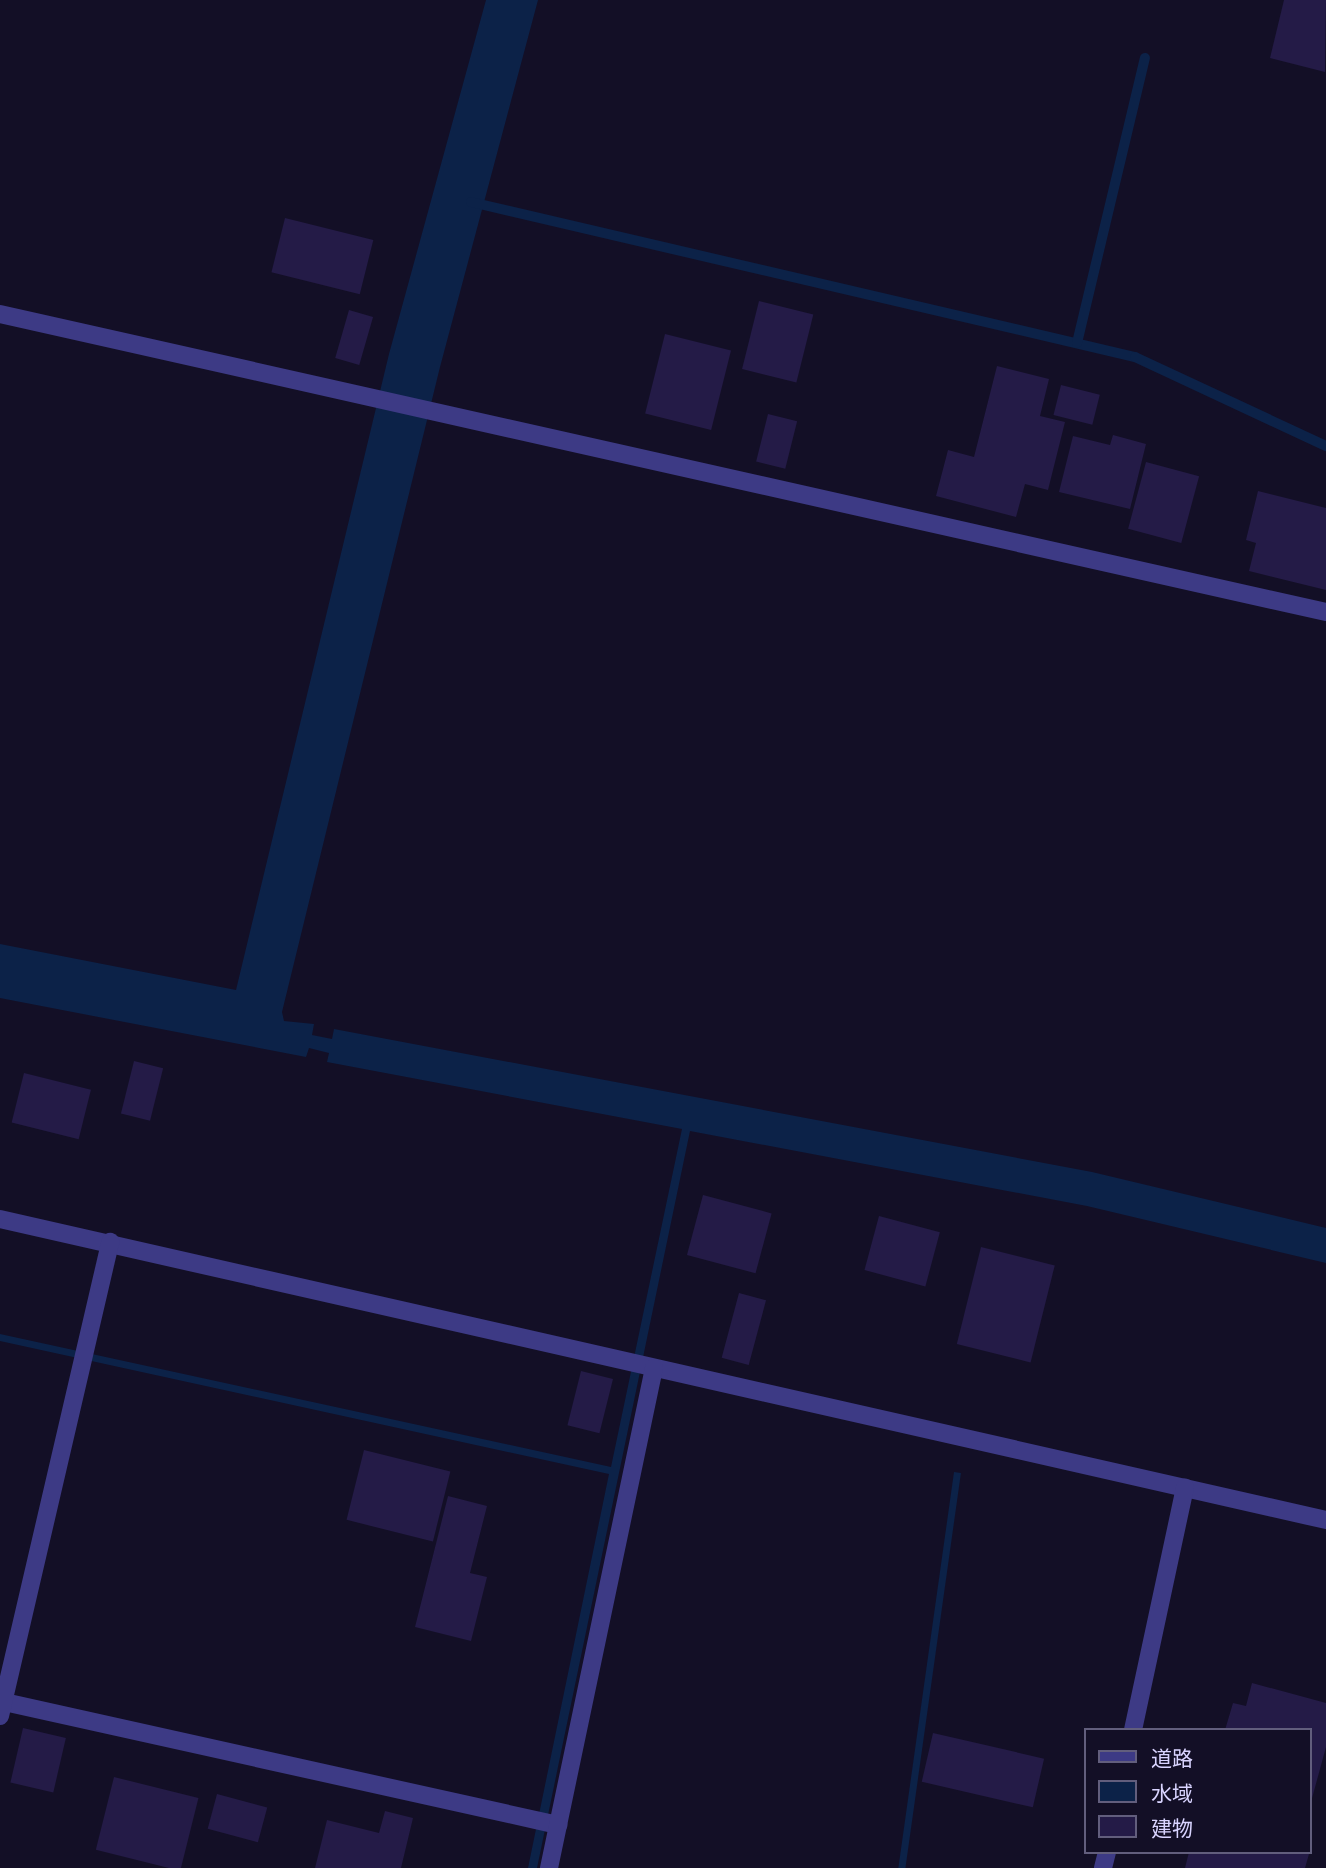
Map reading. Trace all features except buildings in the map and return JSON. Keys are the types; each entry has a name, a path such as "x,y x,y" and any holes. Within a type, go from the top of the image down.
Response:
{"street":[{"path":"0,314 1326,612"},
{"path":"0,1219 1326,1520"},
{"path":"110,1242 1,1706 558,1825"},
{"path":"549,1868 654,1368"},
{"path":"1133,1728 1185,1488"}],"water":[{"path":"486,0 538,0 440,367 282,1012 284,1021 314,1024 312,1035 332,1039 334,1029 1092,1172 1326,1228 1326,1263 1087,1206 690,1131 537,1868 528,1868 609,1474 0,1341 0,1334 611,1467 682,1129 327,1062 329,1053 309,1048 306,1057 0,998 0,944 236,990 389,354"},
{"path":"954,1472 961,1473 905,1868 898,1868"}],"waterway":[{"path":"1077,343 1145,58"},
{"path":"471,202 1135,357 1326,446"}]}
